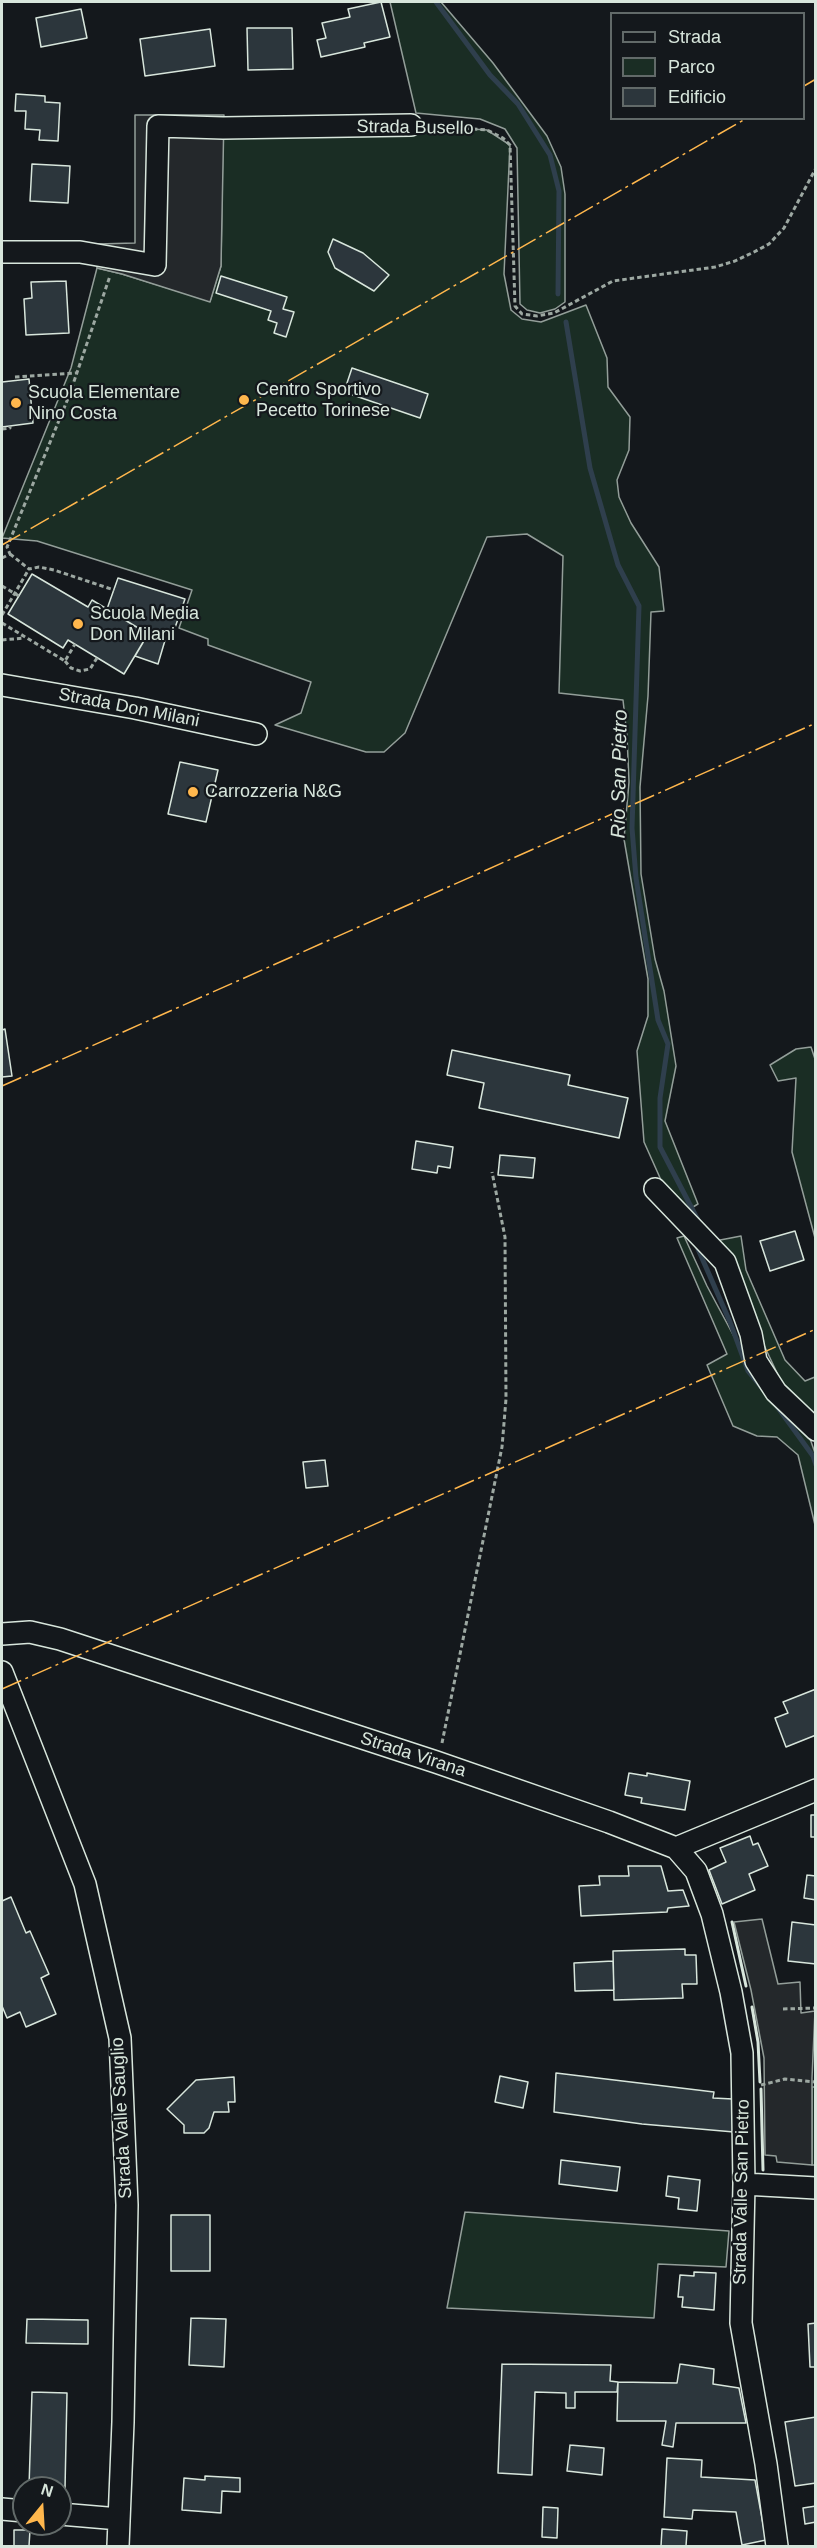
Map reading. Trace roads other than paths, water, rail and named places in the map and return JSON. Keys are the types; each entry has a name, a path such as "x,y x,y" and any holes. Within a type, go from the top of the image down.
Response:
{"street":[{"name":"Strada Busello","path":"2,252 80,252 155,265 158,126 224,128 411,125"},
{"name":"Strada Don Milani","path":"2,685 135,708 256,734"},
{"path":"655,1189 724,1262 751,1334 756,1361 776,1392 816,1430"},
{"name":"Strada Virana","path":"2,1634 30,1632 60,1639 436,1762 609,1822 676,1848"},
{"name":"Strada Valle Sauglio","path":"2,1672 85,1884 120,2038 127,2205 118,2547"},
{"path":"676,1848 816,1790"},
{"name":"Strada Valle San Pietro","path":"676,1848 696,1871 712,1914 731,1992 742,2053 744,2184 741,2323 766,2464 777,2547"},
{"path":"744,2184 816,2188"},
{"path":"72,2515 119,2519"}],"waterway":[{"name":"Rio San Pietro","path":"436,2 490,75 518,104 550,155 559,191 558,294"},
{"name":"Rio San Pietro","path":"566,322 590,468 618,565 639,606 632,828 636,878 658,1020 668,1044 660,1098 660,1147 699,1222"},
{"name":"Rio San Pietro","path":"698,1249 730,1322 748,1371 762,1388"},
{"name":"Rio San Pietro","path":"776,1405 813,1456 816,1465"}],"place":[{"name":"Centro Sportivo Pecetto Torinese","path":"244,400"},
{"name":"Scuola Elementare Nino Costa","path":"16,403"},
{"name":"Scuola Media Don Milani","path":"78,624"},
{"name":"Carrozzeria N&G","path":"193,792"}]}
